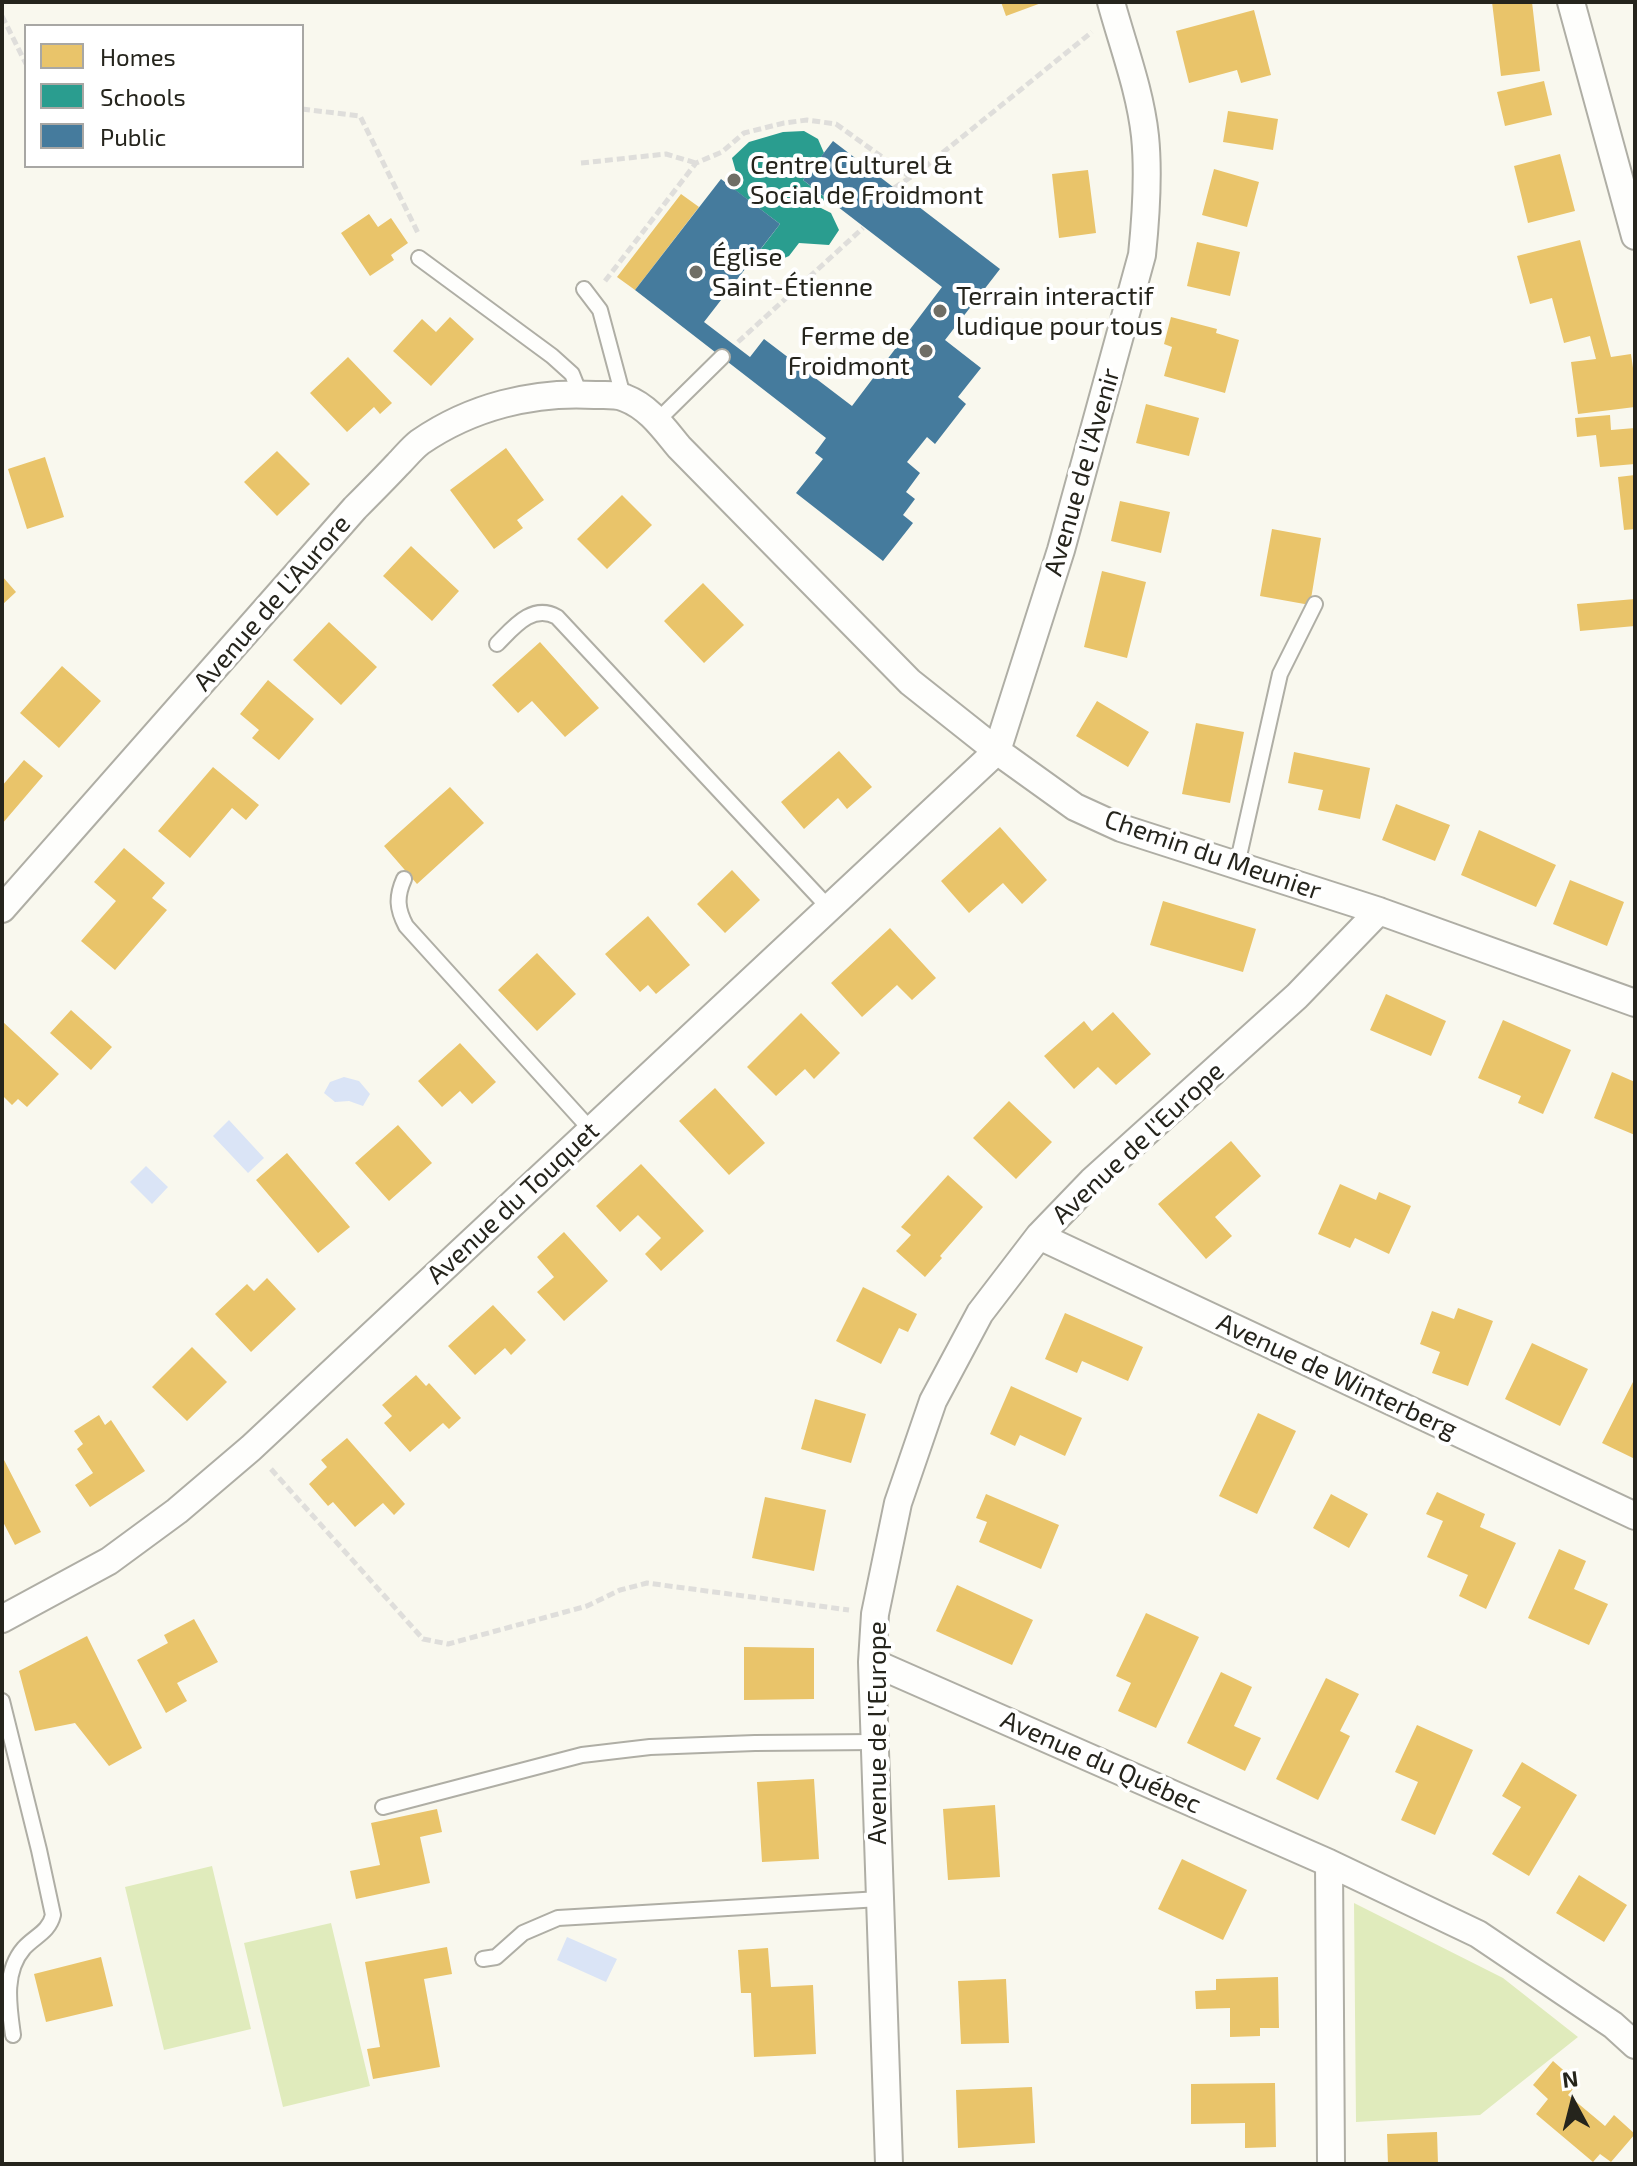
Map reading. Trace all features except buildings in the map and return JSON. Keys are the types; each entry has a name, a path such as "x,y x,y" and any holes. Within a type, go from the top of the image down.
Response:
{"street":[{"path":"1571,2 1635,236"},
{"name":"Avenue de l'Avenir","path":"997,751 1061,550 1142,255 1146,216 1145,136 1113,8"},
{"name":"Avenue de L'Aurore","path":"2,909 355,508 417,444 457,421 497,406 544,395 601,395"},
{"name":"Chemin du Meunier","path":"601,395 641,406 910,682 997,751 1075,807 1121,828 1379,911 1635,1003"},
{"name":"Avenue du Touquet","path":"2,1619 109,1561 177,1511 251,1448 997,751"},
{"name":"Avenue de l'Europe","path":"889,2164 872,1662 875,1614 898,1503 933,1401 980,1313 1039,1236 1092,1181 1297,996 1379,911"},
{"name":"Avenue de Winterberg","path":"1039,1236 1635,1516"},
{"name":"Avenue du Québec","path":"872,1662 1329,1863 1478,1934 1613,2025 1635,2045"},
{"path":"1329,1863 1331,2164"}],"lane":[{"path":"419,258 601,395"},
{"path":"588,294 600,310 601,395"},
{"path":"657,421 722,357"},
{"path":"1237,865 1280,674 1315,604"},
{"path":"497,644 529,615 549,612 557,617 829,908"},
{"path":"404,879 398,905 406,926 591,1130"},
{"path":"2,1701 53,1915 51,1924 25,1947 17,1959 9,1982 13,2035"},
{"path":"383,1807 582,1755 650,1747 874,1742"},
{"path":"483,1959 496,1957 523,1933 558,1918 880,1899"}],"path":[{"path":"894,188 1113,8"},
{"path":"2,16 24,60"},
{"path":"304,109 360,116 418,235 431,244"},
{"path":"588,294 696,163 722,152 744,133 807,120 836,124 910,177"},
{"path":"581,163 666,154 696,163"},
{"path":"734,345 863,228"},
{"path":"251,1448 423,1639 448,1644 587,1606 620,1590 647,1583 875,1614"}],"green space":[{"path":"212,1866 251,2029 164,2050 125,1887"},
{"path":"1354,1903 1503,1978 1578,2037 1480,2115 1356,2122"},
{"path":"331,1923 370,2086 283,2107 244,1943"}],"water":[{"path":"344,1077 359,1081 370,1094 363,1106 349,1101 335,1102 324,1093 330,1082"},
{"path":"229,1120 264,1158 248,1173 213,1136"},
{"path":"146,1166 168,1187 152,1204 130,1182"},
{"path":"567,1937 617,1959 606,1982 557,1960"}],"place":[{"name":"Centre Culturel & Social de Froidmont","path":"734,180"},
{"name":"Église Saint-Étienne","path":"696,272"},
{"name":"Terrain interactif ludique pour tous","path":"940,311"},
{"name":"Ferme de Froidmont","path":"926,351"}]}
